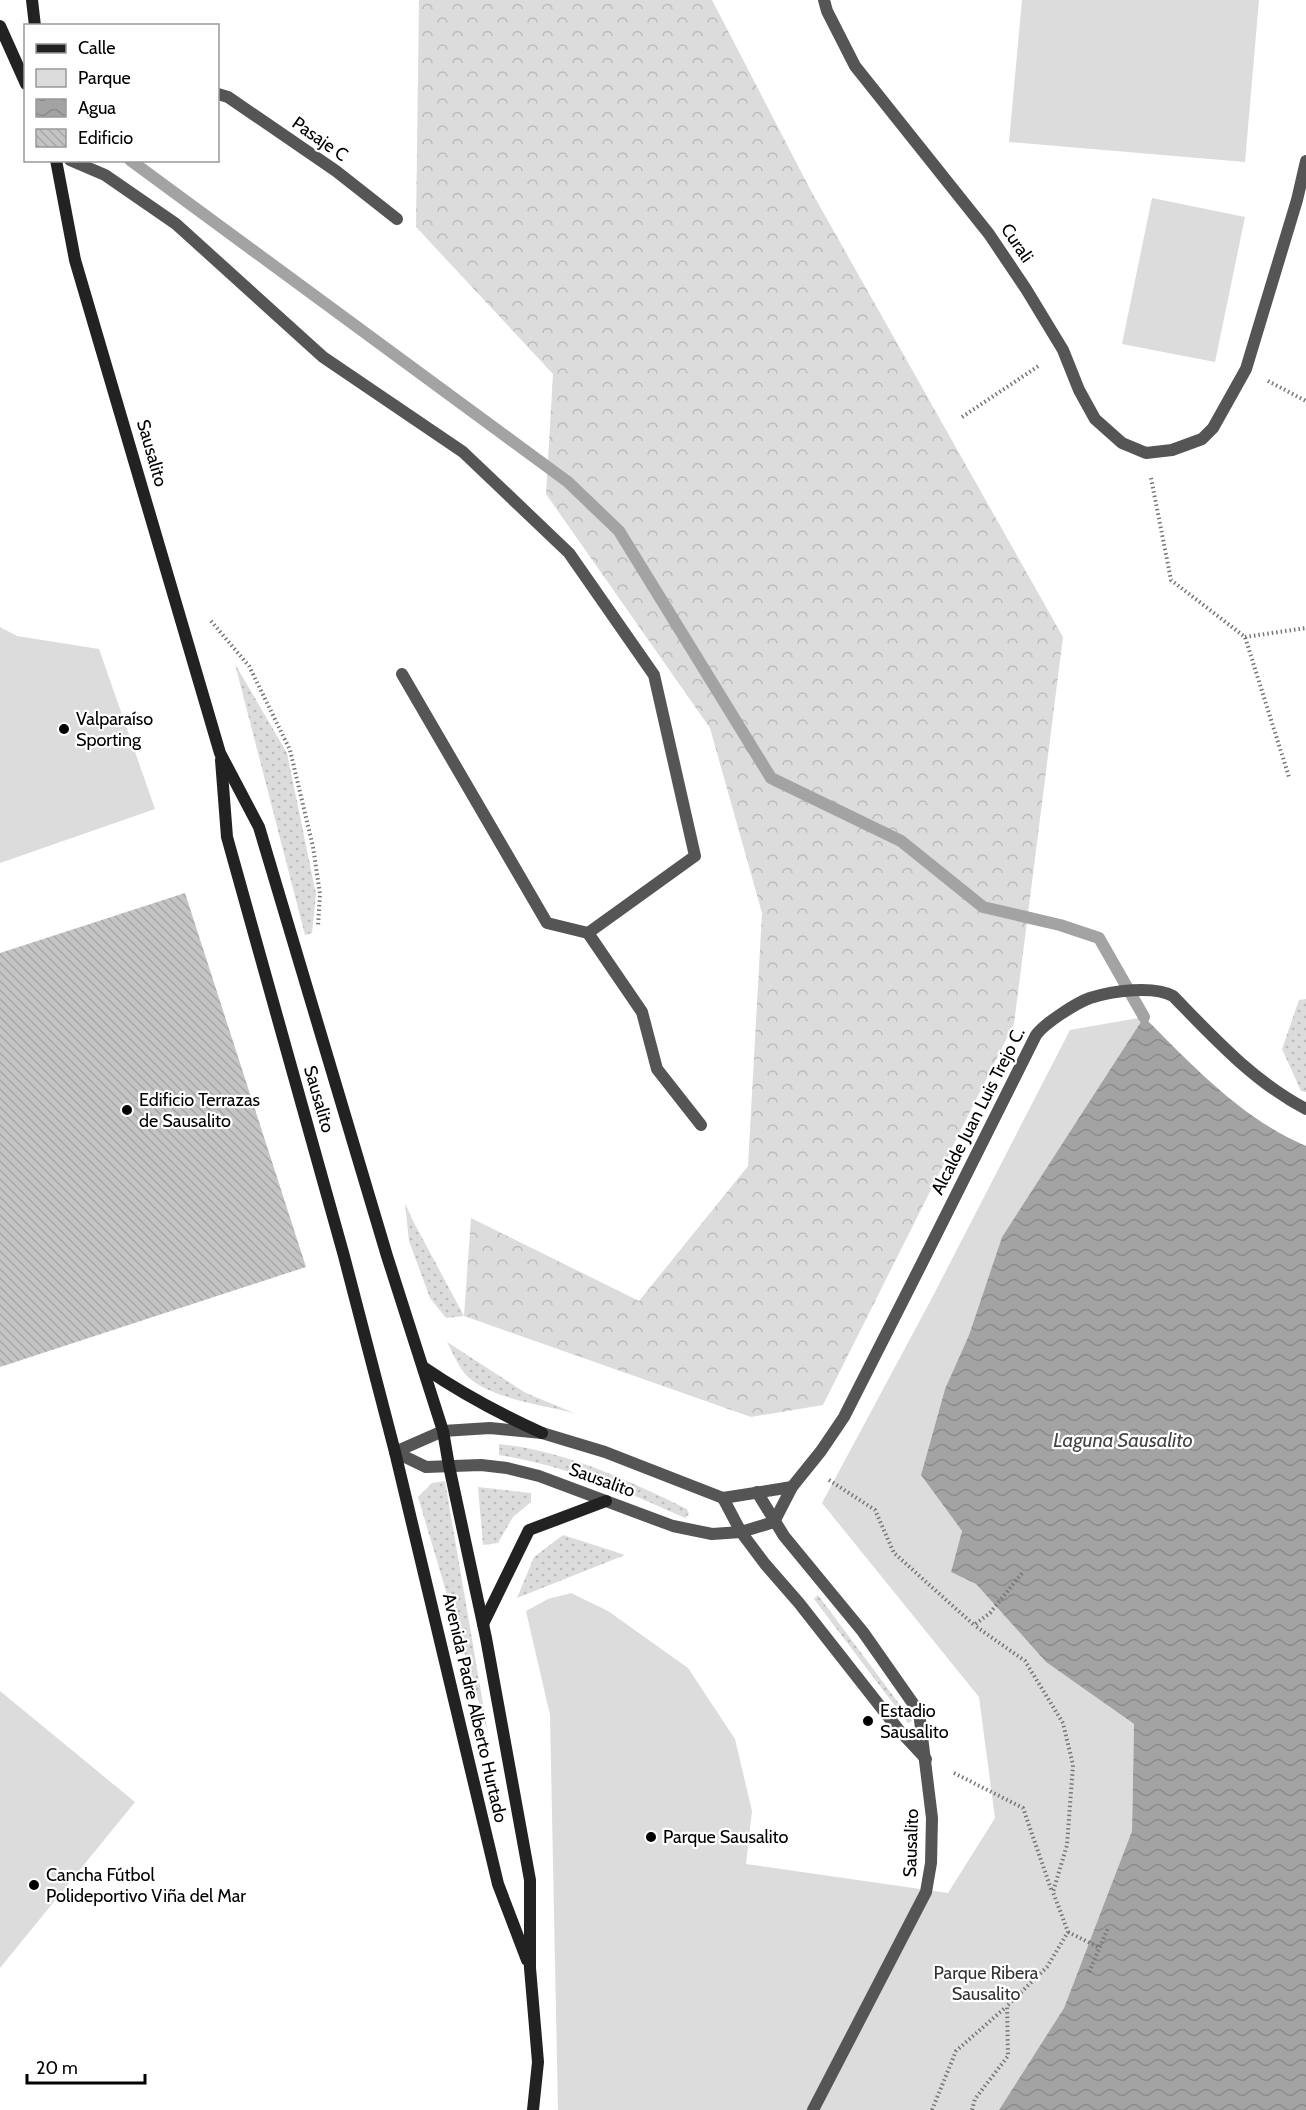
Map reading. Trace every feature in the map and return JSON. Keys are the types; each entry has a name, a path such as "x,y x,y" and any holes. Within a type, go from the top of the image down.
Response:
{"main road":[{"path":"32,0 35,24"},
{"path":"0,26 24,80"},
{"name":"Sausalito","path":"56,162 75,260 220,753 259,827 387,1256 444,1431 448,1466"},
{"name":"Sausalito","path":"220,753 227,837 344,1256 395,1452"},
{"path":"423,1367 456,1390 542,1432"},
{"name":"Avenida Padre Alberto Hurtado","path":"395,1452 498,1884 530,1968"},
{"name":"Avenida Padre Alberto Hurtado","path":"448,1466 483,1624 530,1880 530,1968 538,2062 533,2110"},
{"path":"483,1624 529,1530 606,1501"}],"street":[{"name":"Curali","path":"824,0 827,11 855,66 989,234 1063,350 1079,390 1095,419 1122,443 1146,453"},
{"name":"Pasaje C","path":"219,94 228,97 336,171 397,219"},
{"path":"1146,453 1172,450 1202,439 1213,428 1246,369 1297,200 1306,161"},
{"path":"75,162 105,175 176,224 323,357 463,452 570,553 654,675 695,856 588,933"},
{"path":"402,674 547,923 588,933 642,1012 657,1069 702,1125"},
{"name":"Alcalde Juan Luis Trejo C.","path":"792,1487 809,1468 844,1417 1036,1035 1044,1026 1089,999 1111,994 1164,991 1173,996 1230,1055 1293,1103 1306,1110"},
{"name":"Sausalito","path":"395,1452 444,1431 490,1428 542,1432 605,1452 723,1498"},
{"name":"Sausalito","path":"395,1452 426,1467 482,1466 507,1468 539,1476 673,1526 712,1534 741,1532 774,1522"},
{"path":"792,1487 723,1498 741,1532 898,1729 926,1759"},
{"path":"774,1522 792,1487"},
{"name":"Sausalito","path":"757,1492 774,1522 862,1632 920,1712 932,1818 931,1863 926,1892 813,2110"}],"path":[{"path":"962,417 1063,350"},
{"path":"1246,369 1306,401"},
{"path":"1146,453 1171,580 1245,637 1289,777"},
{"path":"205,614 249,666 290,750 313,847 320,894 318,927"},
{"path":"1245,637 1306,628"},
{"path":"809,1468 875,1510 894,1552 974,1625 1025,1661 1063,1723 1073,1765 1066,1845 1053,1892"},
{"path":"974,1625 990,1613 1022,1573"},
{"path":"926,1759 1023,1808 1068,1932 1100,1948"},
{"path":"1089,1972 1108,1928"},
{"path":"932,2110 956,2050 1007,2006 1047,1967 1068,1932"},
{"path":"972,2110 975,2099 1008,2056 1007,2006"}],"green space":[{"path":"419,0 712,0 810,189 1063,637 1014,1024 823,1405 751,1417 464,1316 471,1218 639,1301 748,1166 762,913 710,728 546,494 553,374 416,227"},
{"path":"1022,0 1259,0 1245,162 1009,142"},
{"path":"1152,198 1245,217 1215,362 1122,344"},
{"name":"Valparaíso Sporting","path":"0,627 17,636 99,649 155,809 0,863"},
{"path":"235,664 287,753 316,894 312,933 305,935"},
{"path":"1306,999 1306,1092 1301,1091 1282,1049 1299,1000"},
{"name":"Parque Ribera Sausalito","path":"1144,1017 1002,1237 969,1335 945,1389 921,1475 962,1531 951,1572 976,1584 1046,1662 1134,1724 1132,1831 1064,2008 999,2110 558,2110 550,1715 526,1611 548,1599 571,1593 608,1611 688,1668 735,1739 752,1811 746,1864 948,1893 995,1818 979,1697 822,1503 933,1296 1070,1030"},
{"path":"405,1203 464,1316 446,1318 430,1298 409,1241"},
{"path":"447,1342 526,1393 574,1413 505,1396 479,1385 462,1370"},
{"path":"499,1444 548,1453 596,1468 687,1509 689,1514 685,1518 594,1480 547,1465 499,1455"},
{"path":"445,1481 488,1733 418,1497 432,1483"},
{"path":"478,1487 531,1493 531,1502 513,1517 498,1543 483,1545"},
{"path":"563,1535 625,1555 517,1598 534,1557"},
{"path":"818,1595 912,1721 908,1723 814,1599"},
{"name":"Cancha Fútbol Polideportivo Viña del Mar","path":"0,1691 135,1802 0,1968"}],"water":[{"name":"Laguna Sausalito","path":"1144,1017 1219,1090 1261,1121 1306,1146 1306,2110 999,2110 1064,2008 1132,1831 1134,1724 1046,1662 976,1584 951,1572 962,1531 921,1475 945,1389 969,1335 1002,1237"}],"building":[{"name":"Edificio Terrazas de Sausalito","path":"185,893 306,1267 0,1367 0,953"}],"waterway":[{"path":"133,162 568,482 619,531 771,778 901,841 983,907 1060,925 1099,938 1144,1017"}],"place":[{"name":"Valparaíso Sporting","path":"64,729"},
{"name":"Edificio Terrazas de Sausalito","path":"127,1110"},
{"name":"Estadio Sausalito","path":"868,1721"},
{"name":"Parque Sausalito","path":"651,1837"},
{"name":"Cancha Fútbol Polideportivo Viña del Mar","path":"34,1885"}]}
